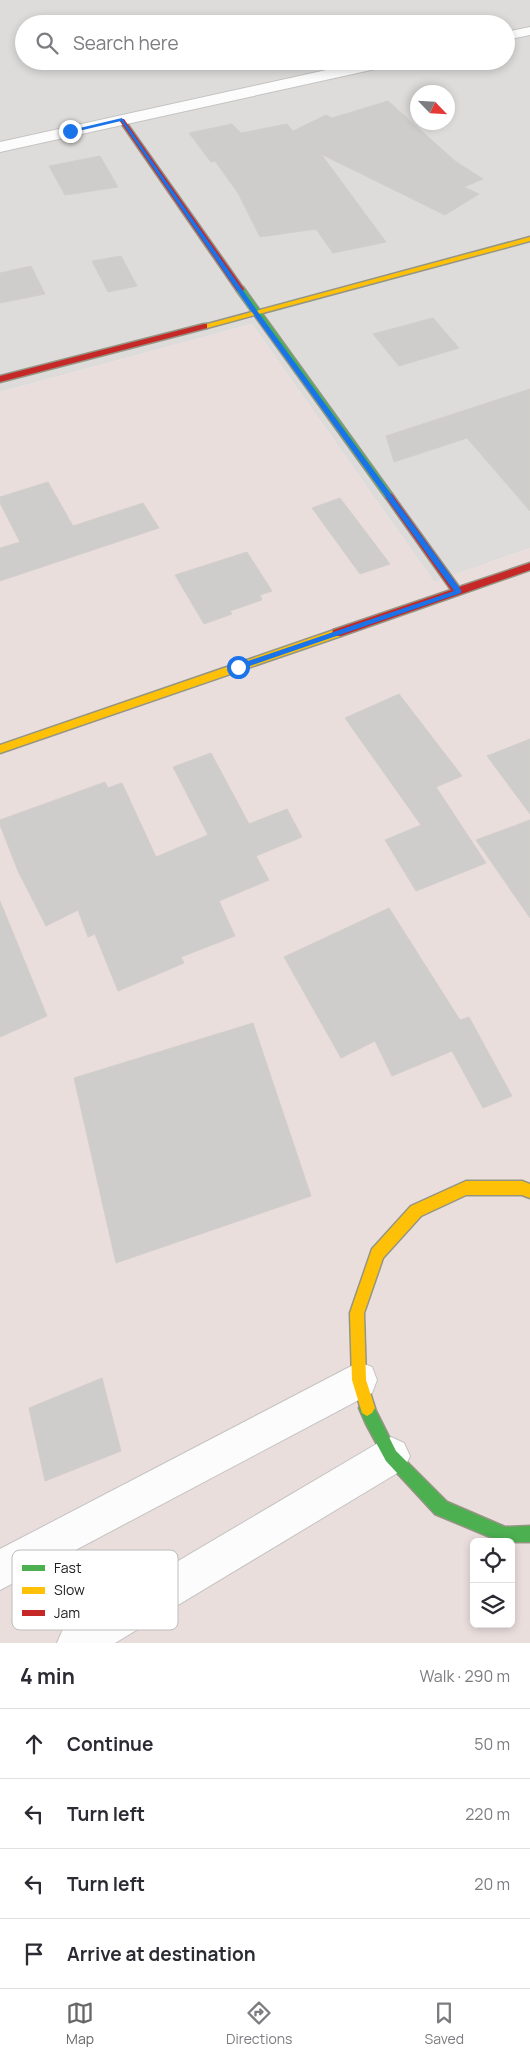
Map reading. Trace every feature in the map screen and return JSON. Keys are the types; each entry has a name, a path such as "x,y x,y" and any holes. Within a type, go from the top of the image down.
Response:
{"street":[{"path":"515,34 530,31"},
{"path":"0,147 348,70"},
{"path":"122,120 256,314 458,592"},
{"path":"0,379 256,314 530,239"},
{"path":"0,749 530,566"},
{"path":"530,1191 522,1188 466,1188 416,1211 377,1254 357,1313 359,1380 371,1419 391,1456 442,1508 505,1535 530,1534"},
{"path":"38,1550 359,1380"},
{"path":"178,1583 391,1456"},
{"path":"0,1570 12,1564"},
{"path":"77,1643 99,1630"}],"shaded area":[{"path":"0,0 530,0 530,548 434,582 252,324 0,392"},
{"path":"252,324 434,582 530,548 530,1643 0,1643 0,392"}],"building":[{"path":"388,101 410,121 410,130 420,130 455,161 483,179 464,187 479,194 445,215 321,154 386,242 333,253 316,229 260,237 238,193 215,161 211,162 189,133 232,124 241,133 287,124 293,131 326,115 332,118"},
{"path":"100,156 118,187 65,195 49,166"},
{"path":"121,256 137,286 108,292 92,261"},
{"path":"31,266 45,294 0,303 0,273"},
{"path":"433,318 459,348 399,366 373,334"},
{"path":"530,389 530,511 467,438 394,462 386,436"},
{"path":"48,482 73,526 143,503 159,528 0,581 0,548 20,542 0,503 0,497"},
{"path":"340,498 390,564 360,574 312,508"},
{"path":"247,552 272,591 260,595 262,600 230,611 232,614 204,624 175,575"},
{"path":"399,694 462,776 436,787 486,863 416,891 385,840 421,825 345,718"},
{"path":"530,739 530,814 487,756"},
{"path":"211,753 249,824 287,809 302,837 256,856 269,880 219,901 235,936 181,957 184,963 118,991 95,934 88,937 78,910 46,926 18,871 0,825 0,820 105,782 108,788 122,783 156,857 208,835 173,767"},
{"path":"530,820 530,918 476,840"},
{"path":"0,901 47,1016 0,1037"},
{"path":"389,908 460,1020 469,1017 512,1096 483,1108 452,1051 392,1076 375,1041 341,1058 284,957"},
{"path":"253,1023 311,1196 116,1263 74,1078"},
{"path":"102,1378 121,1451 45,1481 29,1408"}],"traffic: fast":[{"path":"240,289 389,496"},
{"path":"367,1408 391,1456 441,1508 505,1535 530,1534"}],"traffic: slow":[{"path":"204,326 530,239"},
{"path":"0,749 337,633"},
{"path":"367,1408 359,1380 357,1313 377,1254 416,1211 466,1188 522,1188 530,1191"}],"traffic: jam":[{"path":"122,120 240,289"},
{"path":"0,379 204,326"},
{"path":"389,496 458,592"},
{"path":"337,633 530,566"}],"route":[{"path":"70,131 122,120 256,314 458,592 238,667"}]}
